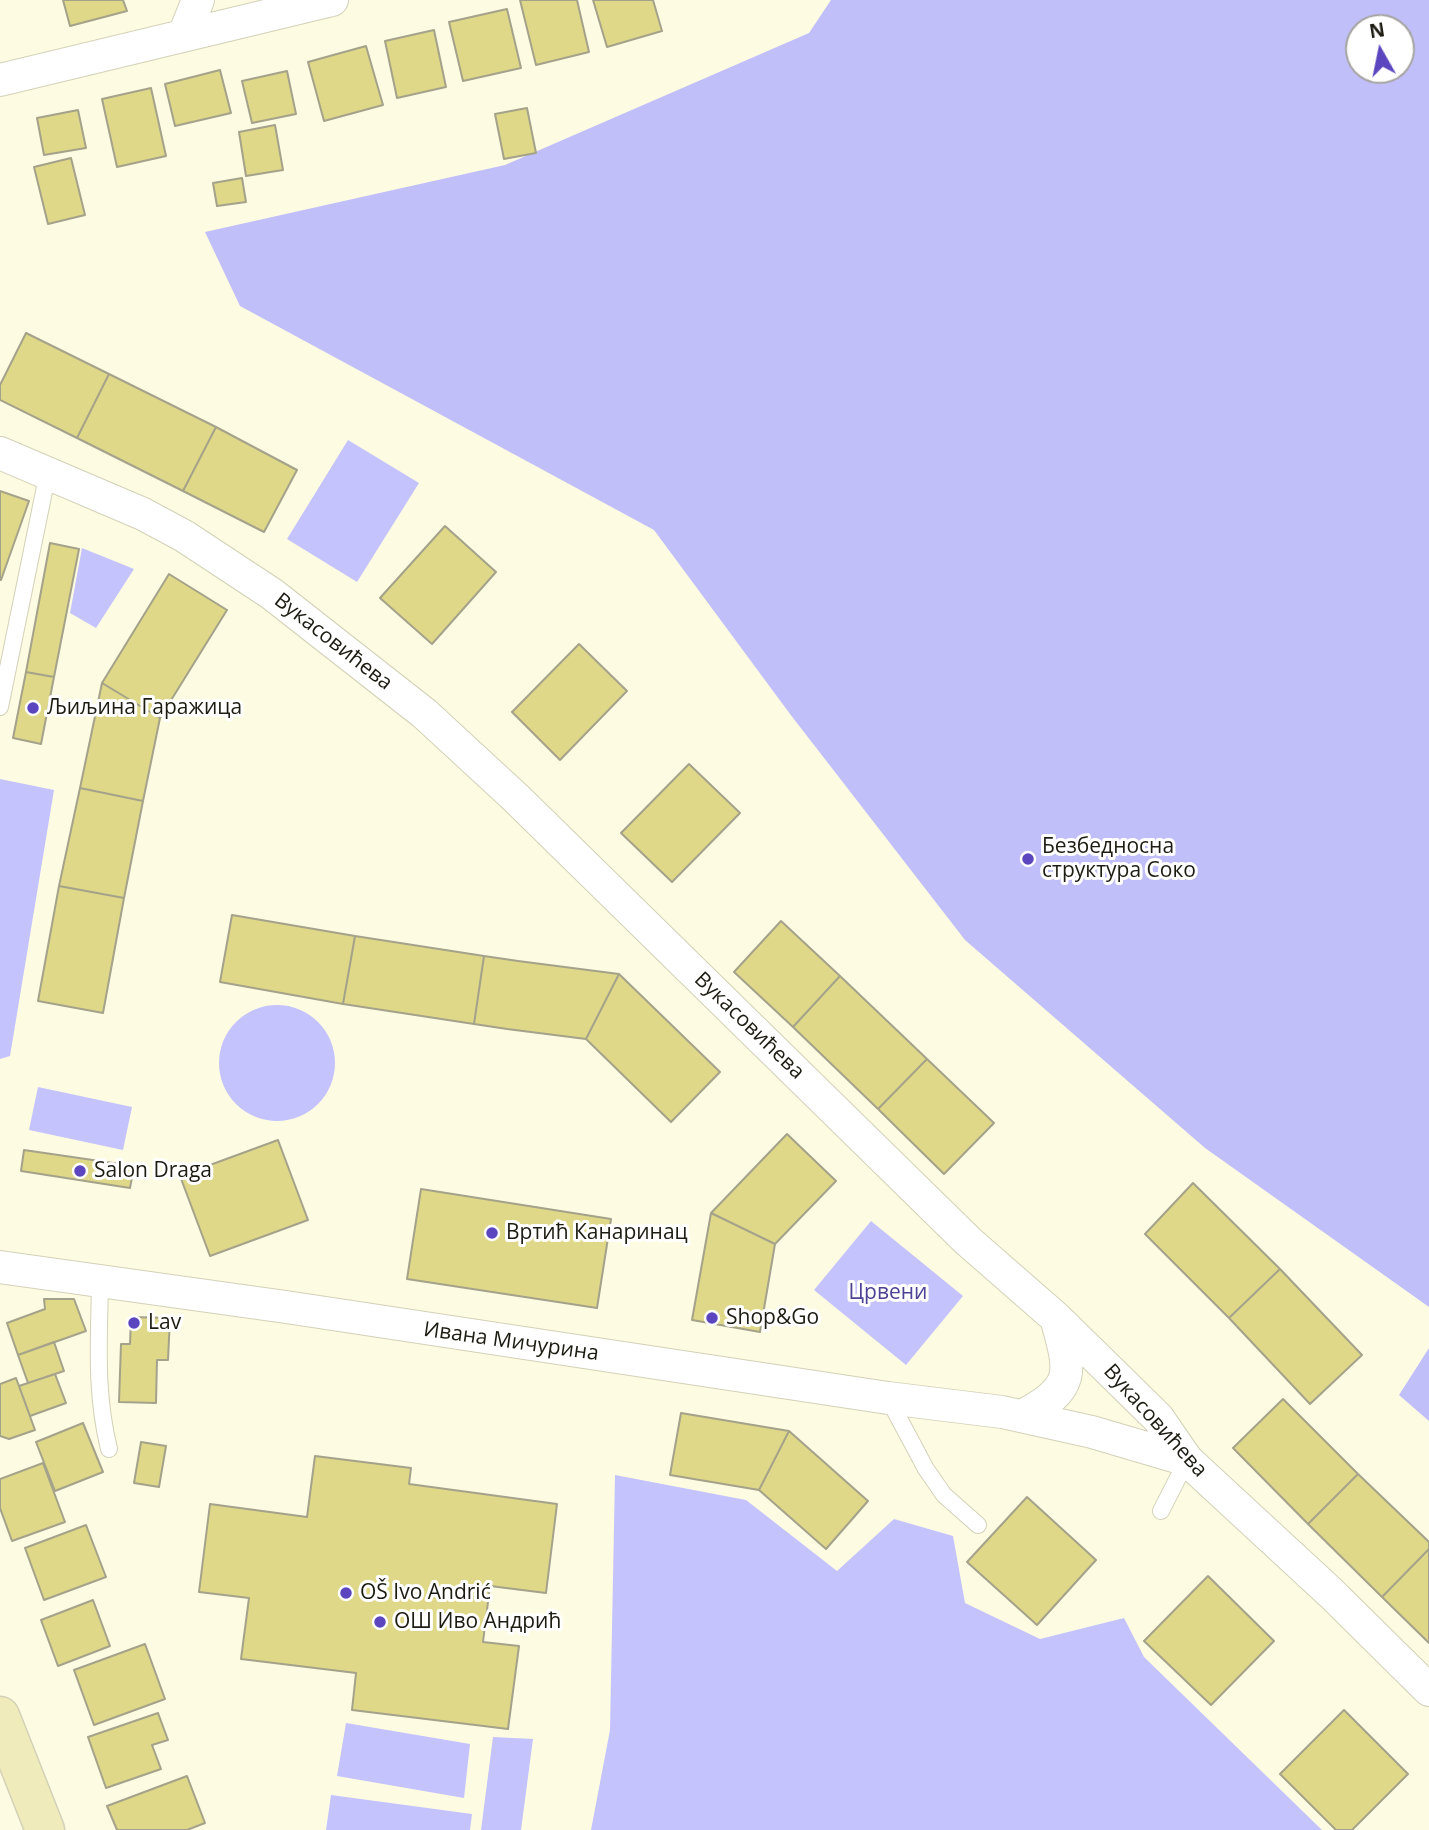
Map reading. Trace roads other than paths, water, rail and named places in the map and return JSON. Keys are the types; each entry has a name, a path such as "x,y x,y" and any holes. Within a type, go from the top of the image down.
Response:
{"main road":[{"path":"0,1716 45,1830"}],"street":[{"path":"184,35 198,0"},
{"path":"0,80 332,0"},
{"name":"Вукасовићева","path":"0,453 144,514 184,536 272,594 425,714 516,798 968,1241 1055,1317 1158,1418 1186,1460 1332,1594 1429,1690"},
{"name":"Ивана Мичурина","path":"0,1268 286,1307 1022,1416 1186,1460"},
{"path":"1022,1416 1047,1404 1059,1391 1066,1376 1068,1359 1055,1317"}],"lane":[{"path":"0,707 48,472"},
{"path":"100,1283 99,1401 109,1449"},
{"path":"888,1398 938,1486 978,1525"},
{"path":"1161,1511 1186,1460"}],"place":[{"name":"Љиљина Гаражица","path":"33,708"},
{"name":"Безбедносна структура Соко","path":"1028,859"},
{"name":"Salon Draga","path":"80,1171"},
{"name":"Вртић Канаринац","path":"492,1233"},
{"name":"Shop&Go","path":"712,1318"},
{"name":"Lav","path":"134,1323"},
{"name":"OŠ Ivo Andrić","path":"346,1593"},
{"name":"ОШ Иво Андрић","path":"380,1622"}],"park label":[{"name":"Црвени","path":"888,1293"}]}
